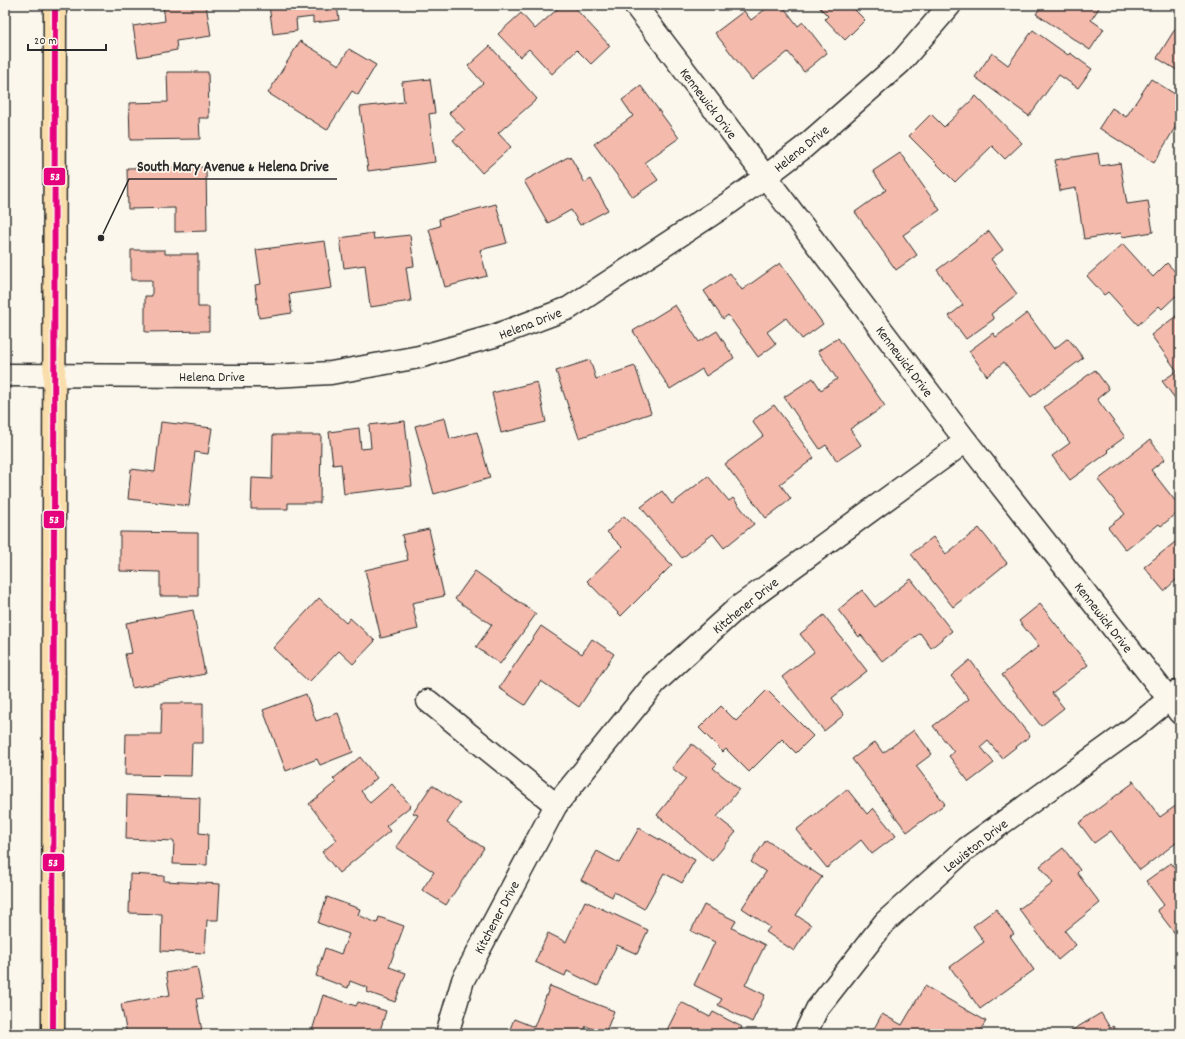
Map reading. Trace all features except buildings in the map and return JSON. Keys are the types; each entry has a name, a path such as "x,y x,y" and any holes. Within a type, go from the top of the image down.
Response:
{"main road":[{"path":"53,1034 55,5"}],"street":[{"name":"Kennewick Drive","path":"635,5 966,441 1176,701"},
{"name":"Helena Drive","path":"5,375 264,376 331,373 420,357 494,336 569,308 729,203 803,148 900,63 950,5"},
{"name":"Kitchener Drive","path":"447,1034 463,980 556,805 655,683 737,608 966,441"},
{"path":"428,701 556,805"},
{"name":"Lewiston Drive","path":"805,1034 817,1009 885,922 966,849 1134,728 1176,701"}],"transit line":[{"name":"53","path":"53,1034 55,5"}],"place":[{"name":"South Mary Avenue & Helena Drive","path":"101,238"}]}
